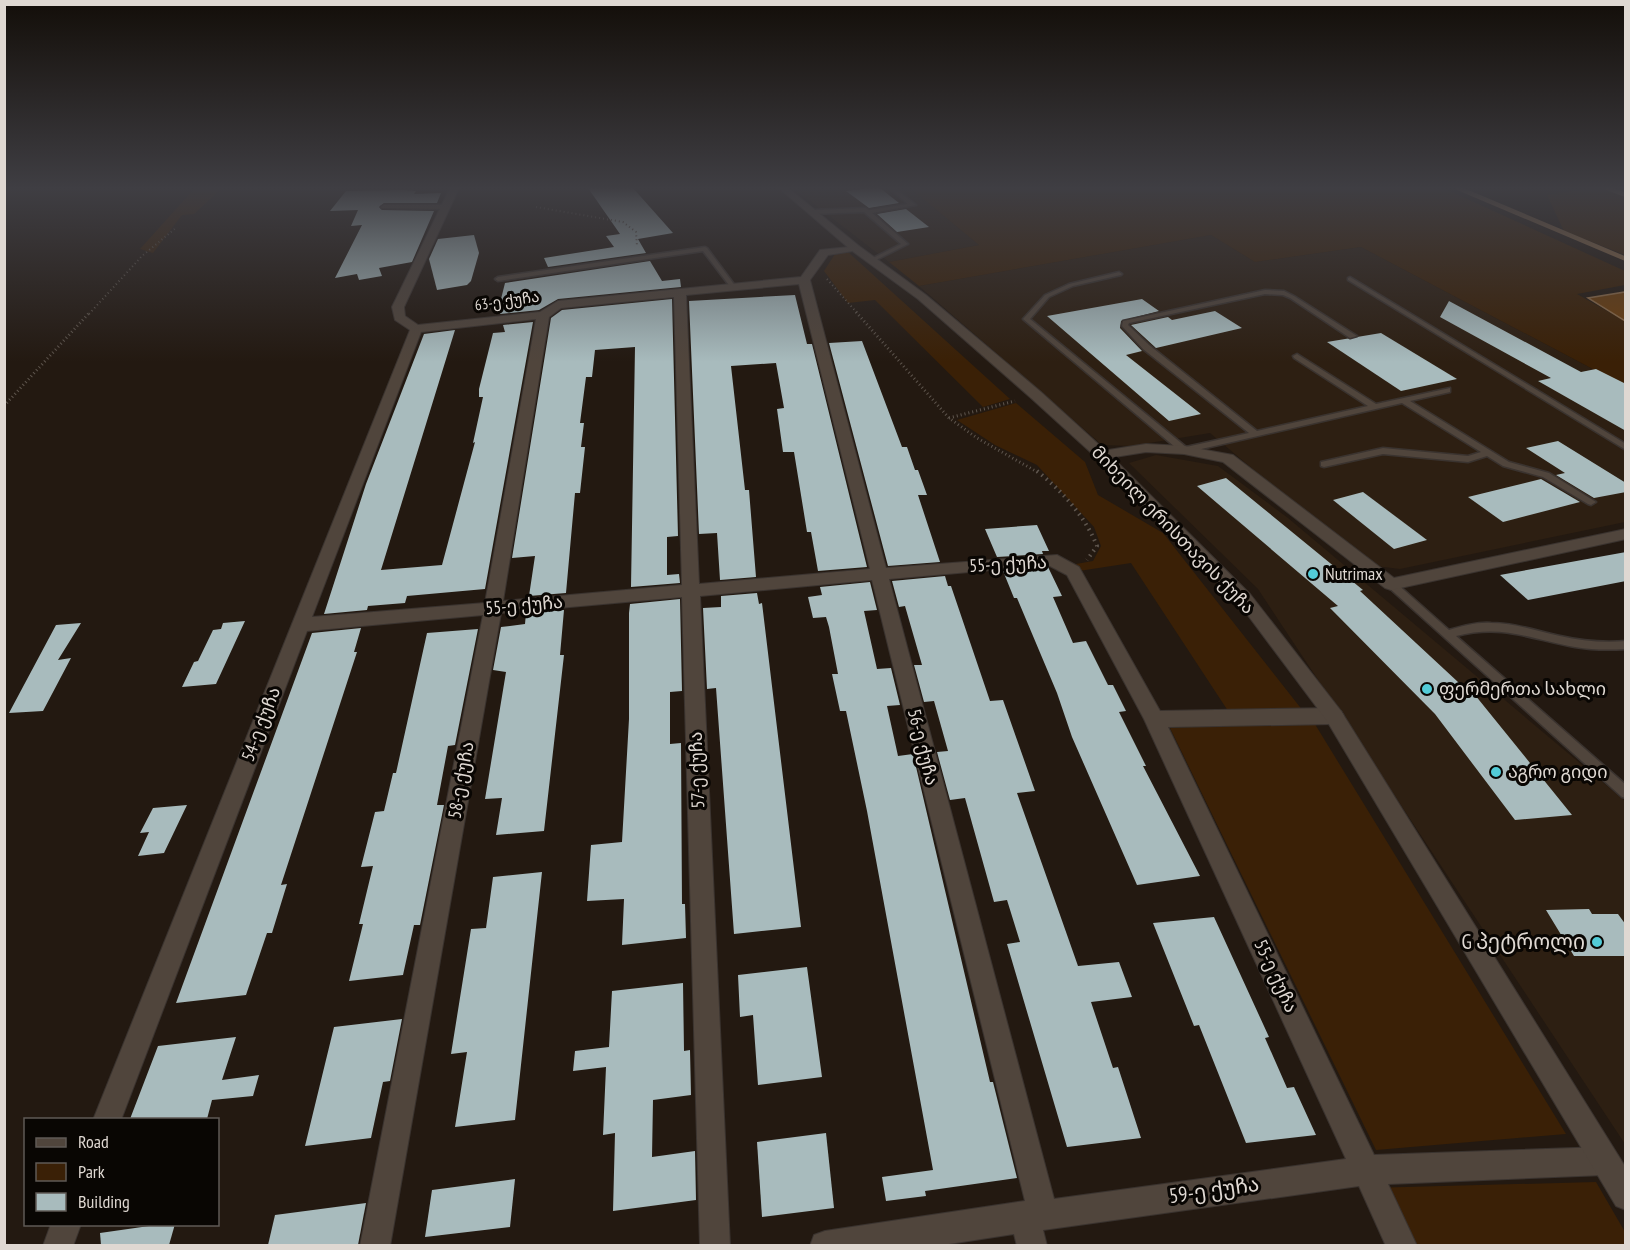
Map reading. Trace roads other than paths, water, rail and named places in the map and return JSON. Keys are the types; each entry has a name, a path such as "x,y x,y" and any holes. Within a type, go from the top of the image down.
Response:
{"street":[{"path":"416,329 399,317 398,307 426,246"},
{"path":"804,280 818,264 824,252 855,248"},
{"name":"მიხეილ ერისთავის ქუჩა","path":"855,248 922,297 1036,395 1102,455 1244,598 1334,716 1626,1196"},
{"name":"63-ე ქუჩა","path":"416,329 543,315 558,305 804,280"},
{"name":"56-ე ქუჩა","path":"804,280 878,573 1034,1215 1032,1245"},
{"name":"57-ე ქუჩა","path":"680,294 715,1245"},
{"name":"58-ე ქუჩა","path":"375,1245 493,607 543,315"},
{"name":"54-ე ქუჩა","path":"107,1118 416,329"},
{"path":"1102,455 1146,448 1184,450 1228,458 1391,584 1626,534"},
{"name":"55-ე ქუჩა","path":"299,625 1051,559 1073,571 1154,719 1402,1245"},
{"path":"1154,719 1334,716"},
{"name":"59-ე ქუჩა","path":"825,1245 1368,1170 1604,1161"},
{"path":"58,1245 65,1226"}],"lane":[{"path":"872,260 900,246"},
{"path":"498,279 705,249 734,288"},
{"path":"1119,274 1071,285 1047,296 1026,319 1184,450 1448,390"},
{"path":"1350,279 1626,448"},
{"path":"1256,434 1146,347 1124,325 1126,321 1265,292 1284,293 1353,336"},
{"path":"1297,356 1376,407"},
{"path":"1403,400 1506,464 1546,475 1591,502"},
{"path":"1324,464 1383,451 1468,459 1488,453"},
{"path":"1391,584 1626,793"},
{"path":"1447,634 1477,627 1498,627 1565,643 1605,648 1626,645"}],"waterway":[{"path":"1596,246 1626,259"}],"place":[{"name":"Nutrimax","path":"1313,574"},
{"name":"ფერმერთა სახლი","path":"1427,689"},
{"name":"აგრო გიდი","path":"1496,772"},
{"name":"G პეტროლი","path":"1597,942"}]}
